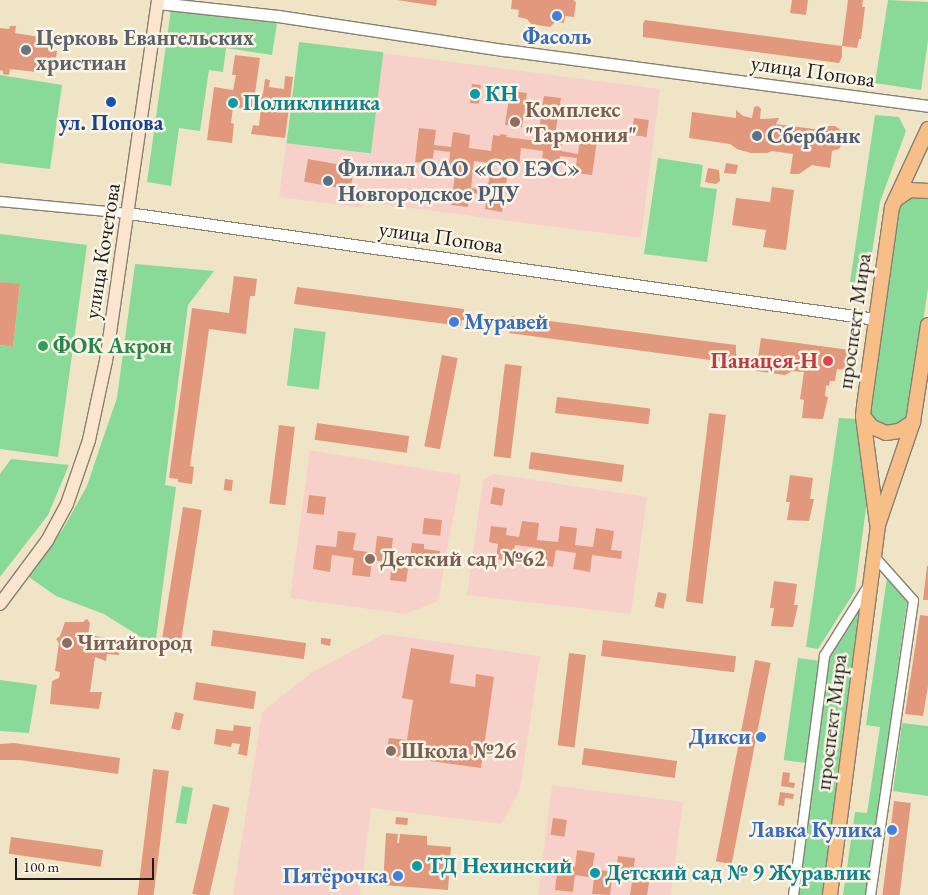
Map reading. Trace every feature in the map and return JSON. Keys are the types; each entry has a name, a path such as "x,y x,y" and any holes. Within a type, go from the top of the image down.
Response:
{"main road":[{"name":"улица Кочетова","path":"0,604 47,542 67,504 80,471 89,440 106,360 158,1"},
{"name":"проспект Мира","path":"878,526 863,416 894,200 920,150 928,130"},
{"path":"894,200 910,190 928,191"},
{"name":"проспект Мира","path":"830,895 878,526 913,422 928,330"},
{"path":"863,416 872,426 886,433 899,431 913,422"}],"street":[{"name":"улица Попова","path":"158,1 928,106"},
{"name":"улица Попова","path":"0,201 128,213 876,319"},
{"path":"870,895 912,600 874,556"},
{"path":"793,895 824,655 870,582"}],"shaded area":[{"name":"Комплекс \"Гармония\"","path":"383,53 660,89 641,238 364,202 363,208 279,197 286,143 370,154"},
{"name":"Детский сад №62","path":"310,450 461,475 438,601 405,614 290,598"},
{"path":"494,474 647,497 631,614 467,595 483,480"},
{"name":"Школа №26","path":"384,634 540,656 520,789 502,824 371,808 360,895 233,895 262,712 311,673"},
{"path":"552,785 683,802 671,895 538,895"}],"green space":[{"path":"888,0 928,2 928,40 921,90 875,83"},
{"path":"171,9 277,23 272,55 226,48 223,72 209,70 200,131 179,128 171,186 147,182"},
{"path":"299,42 383,52 371,154 287,143"},
{"path":"0,75 62,85 50,169 0,163"},
{"path":"875,115 899,117 906,131 880,202 867,284 850,282"},
{"path":"658,158 703,165 700,187 717,189 707,262 644,254"},
{"path":"912,196 928,198 928,288 909,417 901,426 880,427 869,416 897,207"},
{"name":"ФОК Акрон","path":"0,234 87,245 58,457 0,449 0,345 13,347 20,285 0,282"},
{"path":"135,264 214,271 188,305 165,485 176,487 155,646 104,614 56,596 29,577 63,529 87,486 117,398"},
{"path":"294,328 326,332 319,389 287,386"},
{"path":"839,418 858,419 869,486 855,591 818,649 806,647"},
{"path":"11,459 69,465 48,515 0,577 0,474"},
{"path":"887,577 907,602 866,895 843,895 855,812 867,813 880,727 866,725"},
{"path":"859,606 824,895 797,895 831,652"},
{"path":"798,658 820,661 805,763 784,760"},
{"path":"0,680 37,685 29,733 0,731"},
{"path":"902,723 928,726 928,796 893,791"},
{"path":"182,786 193,788 186,824 176,822"}],"building":[{"path":"397,0 437,0 436,6"},
{"path":"512,0 573,0 576,2 574,17 565,16 564,23 555,22 550,27 531,24 527,19 518,17 519,10 511,9"},
{"path":"792,0 808,0 806,15 790,13"},
{"path":"848,0 863,0 862,7 865,7 861,39 859,39 857,48 842,46"},
{"path":"645,20 842,46 842,57 839,63 643,37 643,24"},
{"name":"Церковь Евангельских христиан","path":"10,26 16,26 15,33 40,37 40,42 49,44 48,50 57,51 55,64 47,63 46,68 37,66 36,72 10,69 9,75 3,74 3,71 0,70 0,28 9,29"},
{"name":"Поликлиника","path":"235,55 260,58 255,93 263,94 265,79 270,80 269,87 284,89 285,76 293,77 285,138 251,134 253,125 259,126 262,99 255,98 253,110 233,107 231,123 234,124 232,143 207,140 214,87 233,90 236,75 232,75"},
{"name":"КН","path":"472,84 481,85 479,104 470,103"},
{"path":"510,91 527,93 525,108 541,111 544,96 561,98 555,135 563,136 561,151 578,154 580,139 597,141 592,175 575,173 577,158 560,156 558,170 541,168 543,151 521,148 519,167 474,161 471,188 487,190 490,175 507,178 502,212 485,209 487,195 470,193 468,207 451,205 456,167 449,166 450,152 434,150 432,164 415,162 419,128 436,130 434,145 451,147 453,132 470,135 469,148 491,151 493,135 500,136 500,134 507,135 506,137 537,141 541,116 524,113 522,127 505,125"},
{"path":"758,106 761,109 760,119 779,118 776,124 821,130 826,126 835,126 842,131 843,142 839,149 832,151 830,168 812,165 799,174 790,174 793,154 772,151 767,153 751,153 737,149 730,144 689,138 692,112 736,118 736,110 743,116 752,118 754,107"},
{"path":"634,118 649,120 646,137 632,135"},
{"path":"308,159 354,167 350,190 304,182"},
{"path":"726,163 738,165 736,174 724,173"},
{"path":"708,168 719,170 720,181 716,184 705,182"},
{"path":"772,187 794,190 786,250 763,247 766,230 732,225 736,198 770,202"},
{"path":"234,276 257,279 255,296 250,296 246,334 209,329 190,466 194,467 192,484 178,482 178,479 169,478 192,308 229,313"},
{"path":"0,282 20,284 13,347 0,345"},
{"path":"297,287 464,309 464,320 462,320 461,326 294,304"},
{"path":"511,316 736,345 736,357 734,357 733,363 509,333"},
{"path":"761,338 850,350 847,370 837,369 835,381 830,381 829,386 826,385 825,396 828,397 823,419 802,418 804,400 800,399 804,372 792,371 785,375 756,371"},
{"path":"442,355 458,358 440,449 424,446"},
{"path":"505,364 522,366 511,458 494,456"},
{"path":"557,397 650,408 648,424 555,413"},
{"path":"709,413 726,415 703,604 686,602"},
{"path":"317,423 409,436 407,453 315,440"},
{"path":"279,425 295,427 285,505 269,503"},
{"path":"531,452 624,465 622,482 529,469"},
{"path":"790,475 813,478 810,499 814,499 809,521 787,520 790,502 786,502"},
{"path":"225,479 233,480 232,491 224,490"},
{"path":"493,487 505,489 502,506 490,504"},
{"path":"309,495 326,497 324,515 307,513"},
{"path":"183,507 202,510 181,642 162,639"},
{"path":"424,518 442,520 440,536 422,534"},
{"path":"522,521 539,523 537,540 558,542 560,526 577,528 575,545 593,547 596,528 614,531 611,550 622,551 621,559 592,555 590,572 573,569 576,553 556,550 553,567 535,564 538,548 515,545 513,561 496,559 498,544 489,542 491,526 507,528 506,535 519,537"},
{"path":"338,531 356,533 353,550 375,553 377,536 393,538 391,555 410,557 412,543 424,544 424,549 440,551 438,567 409,563 406,582 390,580 392,563 372,560 370,577 352,575 354,558 332,555 330,572 313,569 316,545 336,547"},
{"path":"927,566 928,600 923,600"},
{"path":"774,581 797,584 794,605 798,605 793,627 771,626 774,608 770,608"},
{"path":"658,592 667,594 663,609 655,607"},
{"path":"920,615 928,616 928,686 923,716 905,714"},
{"path":"87,619 90,623 88,635 121,640 119,655 107,654 106,661 95,657 90,692 102,692 99,709 50,704 52,681 59,678 60,672 55,671 59,643 56,639 60,636 65,622 83,622"},
{"path":"213,630 306,643 304,659 211,646"},
{"path":"321,638 331,639 330,646 321,644"},
{"path":"603,640 736,656 734,672 601,656"},
{"path":"411,648 454,655 450,683 475,687 476,674 494,677 481,768 386,755 389,738 407,740 413,700 402,698"},
{"path":"569,653 586,655 575,747 558,745"},
{"path":"755,660 771,663 732,864 716,861"},
{"path":"196,682 256,692 253,709 193,700"},
{"path":"175,712 184,714 180,731 171,729"},
{"path":"234,725 251,727 247,756 238,754 240,744 232,743 231,747 214,744 216,729 233,731"},
{"path":"14,743 120,758 118,774 20,760 0,760 0,744"},
{"path":"584,748 677,761 675,778 582,765"},
{"path":"153,769 169,771 154,895 138,895"},
{"path":"783,772 790,773 789,782 795,783 794,788 781,786"},
{"path":"780,792 794,794 793,799 785,798 784,806 778,805"},
{"path":"894,801 911,803 900,895 882,895"},
{"path":"213,804 230,808 209,895 192,894"},
{"path":"396,817 408,818 407,825 395,824"},
{"path":"553,818 567,820 564,837 551,835"},
{"name":"ТД Нехинский","path":"386,833 398,834 397,843 399,843 400,834 427,836 427,845 451,847 448,890 383,885"},
{"path":"11,837 103,850 101,867 9,854"},
{"name":"Детский сад № 9 Журавлик","path":"577,850 595,853 592,869 616,872 618,856 635,858 633,874 650,877 647,895 630,895 632,882 612,880 610,895 592,894 594,878 575,875 573,892 555,890 558,865 575,867"}],"place":[{"name":"Фасоль","path":"557,16"},
{"name":"Церковь Евангельских христиан","path":"26,50"},
{"name":"КН","path":"475,94"},
{"name":"ул. Попова","path":"111,102"},
{"name":"Поликлиника","path":"233,103"},
{"name":"Комплекс \"Гармония\"","path":"515,122"},
{"name":"Сбербанк","path":"757,136"},
{"name":"Филиал ОАО «СО ЕЭС» Новгородское РДУ","path":"328,181"},
{"name":"Муравей","path":"454,322"},
{"name":"ФОК Акрон","path":"43,346"},
{"name":"Панацея-Н","path":"828,361"},
{"name":"Детский сад №62","path":"370,559"},
{"name":"Читайгород","path":"67,643"},
{"name":"Дикси","path":"761,737"},
{"name":"Школа №26","path":"391,751"},
{"name":"Лавка Кулика","path":"892,830"},
{"name":"ТД Нехинский","path":"417,866"},
{"name":"Детский сад № 9 Журавлик","path":"595,873"},
{"name":"Пятёрочка","path":"398,876"}]}
